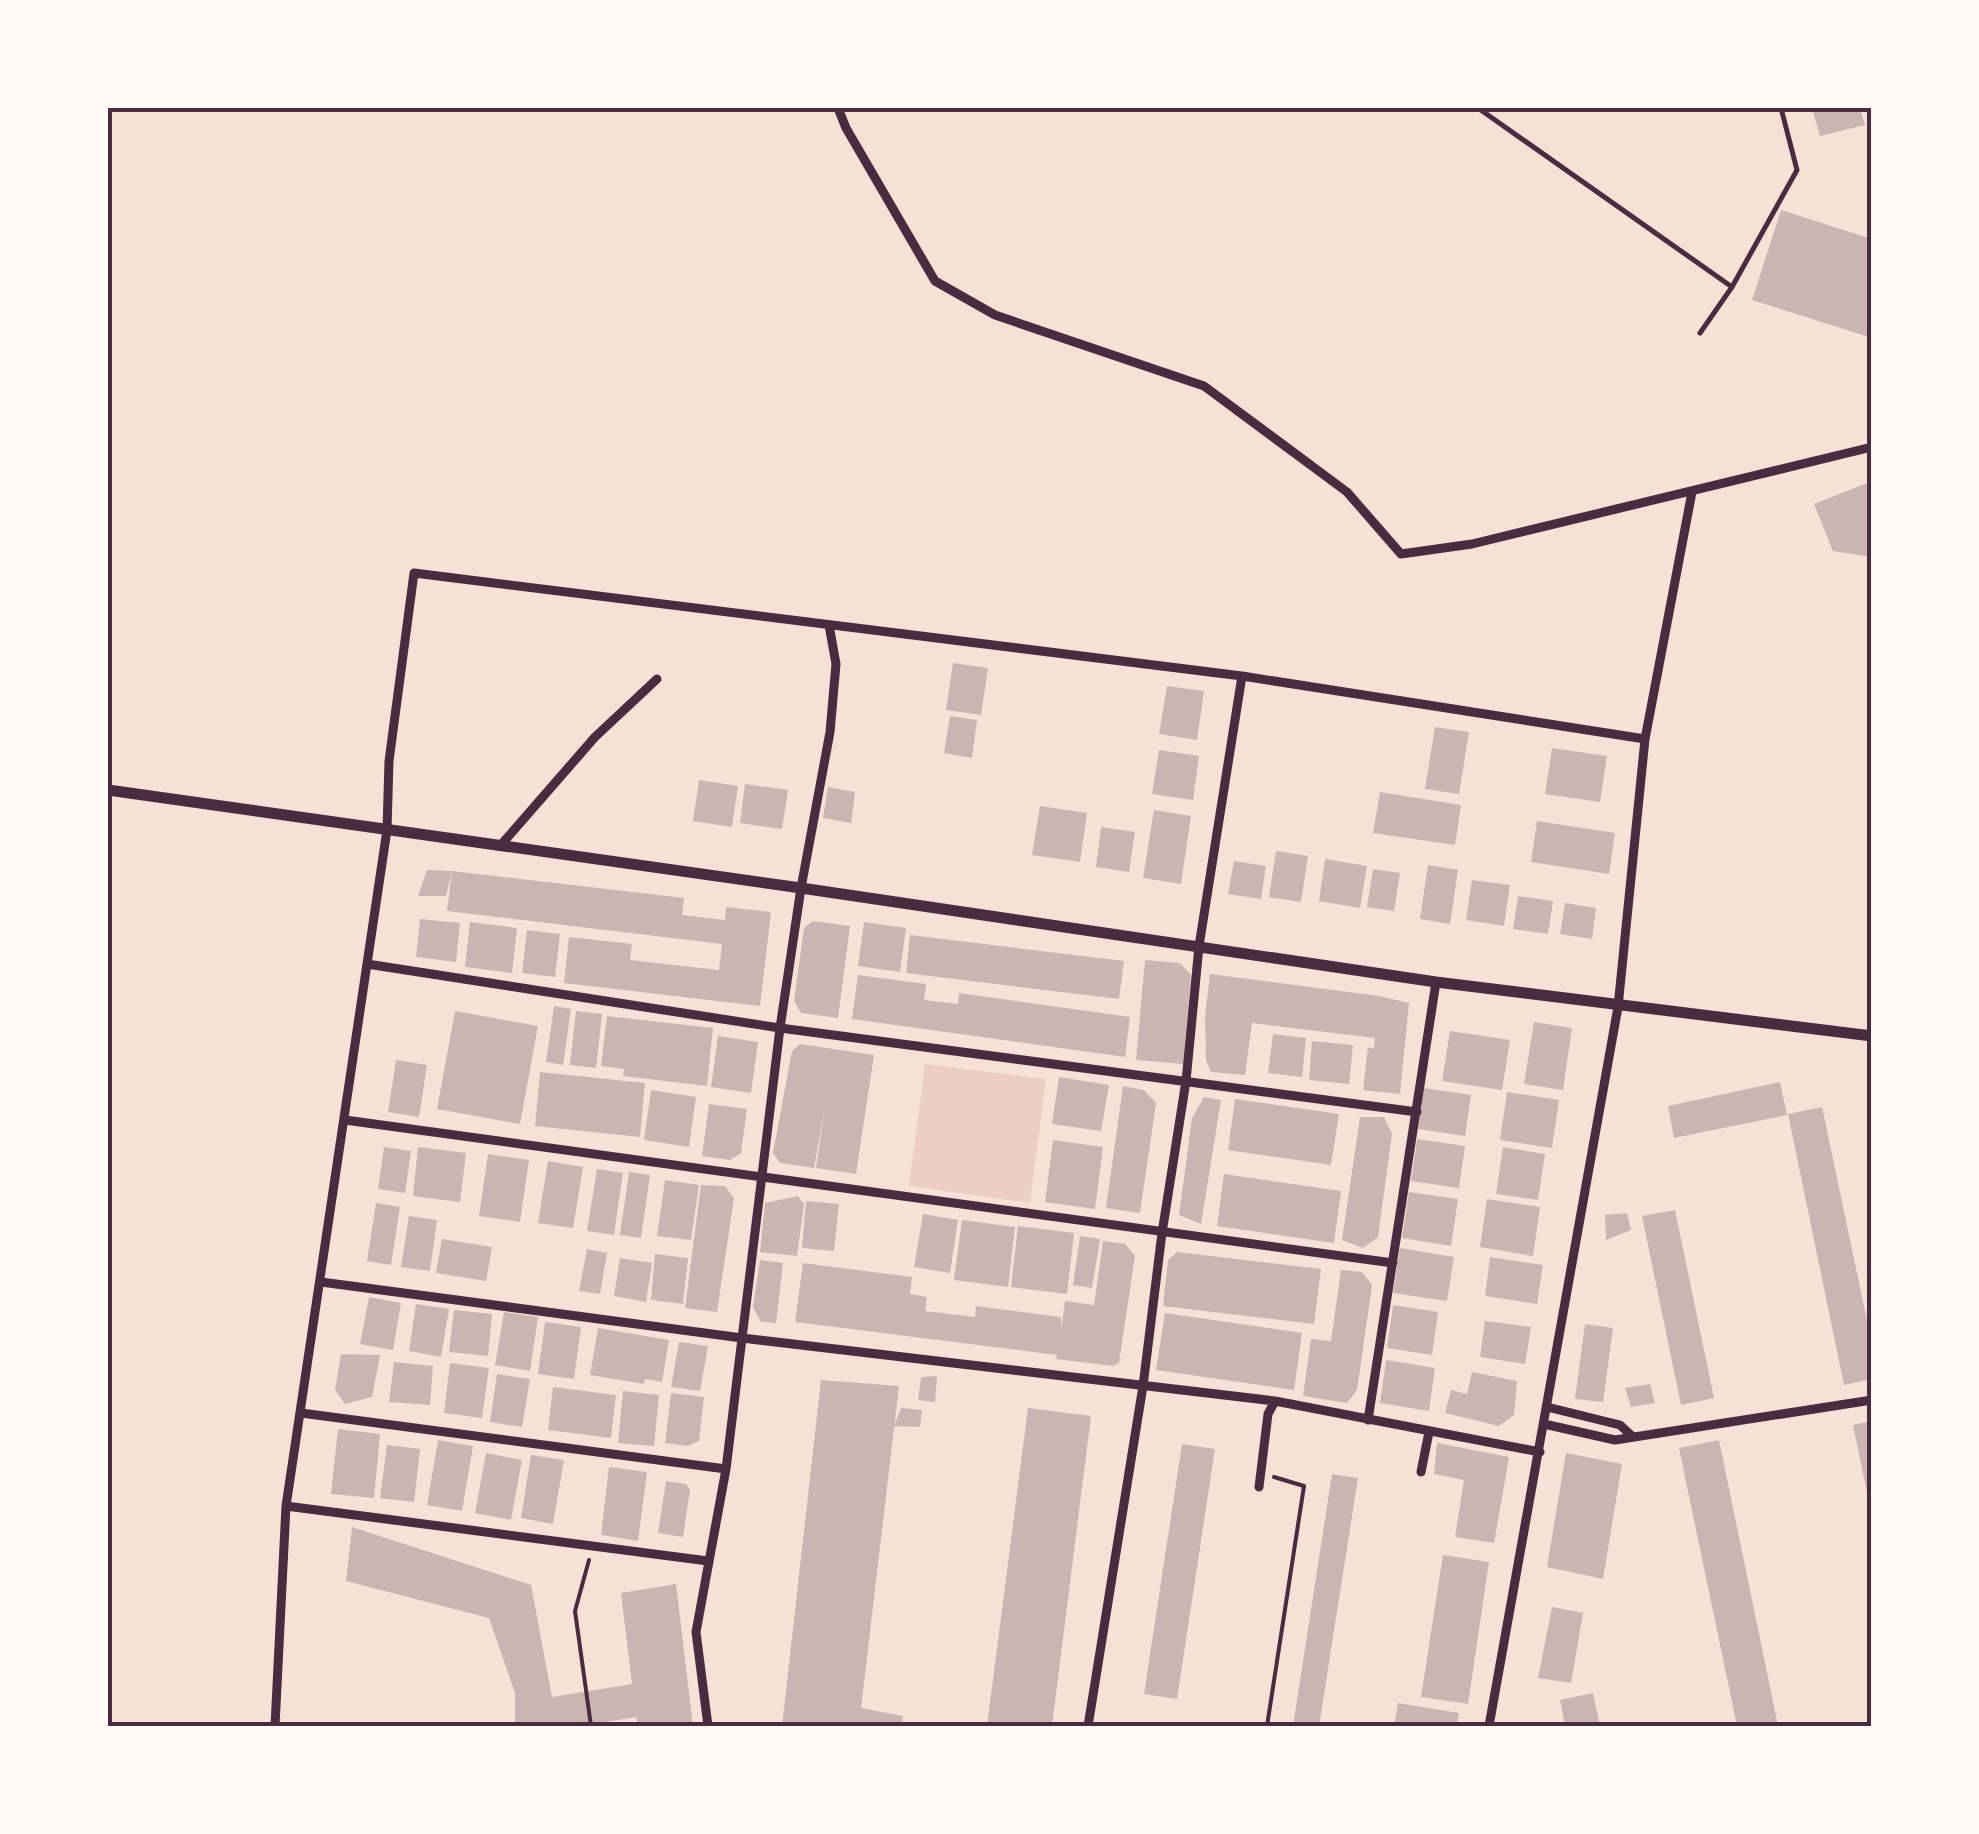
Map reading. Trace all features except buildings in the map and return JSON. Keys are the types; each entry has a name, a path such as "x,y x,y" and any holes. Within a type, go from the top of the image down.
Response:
{"street":[{"path":"838,108 935,281 996,315 1204,386 1347,492 1401,554 1472,544 1872,447"},
{"path":"1489,1726 1618,1007 1646,738 1692,492"},
{"path":"275,1726 286,1506 387,830 389,761 414,572 1242,676 1646,738"},
{"path":"708,1726 696,1632 726,1469 780,1028 830,732 836,664 830,626"},
{"path":"1088,1726 1143,1386 1186,1081 1200,946 1242,676"},
{"path":"500,846 595,738 657,679"},
{"path":"108,790 1436,982 1872,1036"},
{"path":"367,964 780,1028 1416,1112"},
{"path":"1368,1420 1436,982"},
{"path":"345,1120 1393,1263"},
{"path":"321,1282 742,1338 1276,1401 1540,1452"},
{"path":"1544,1424 1615,1440 1872,1400"},
{"path":"1259,1487 1268,1414 1276,1401"},
{"path":"1547,1407 1620,1425 1634,1437"},
{"path":"301,1413 726,1469"},
{"path":"1422,1472 1429,1432"},
{"path":"286,1506 708,1561"}],"lane":[{"path":"1478,108 1732,287"},
{"path":"1700,333 1732,287 1797,170 1781,108"}],"path":[{"path":"1261,1473 1304,1486 1267,1726"},
{"path":"591,1726 575,1611 593,1545"}],"shaded area":[{"path":"925,1064 1046,1079 1030,1203 909,1186"}]}
